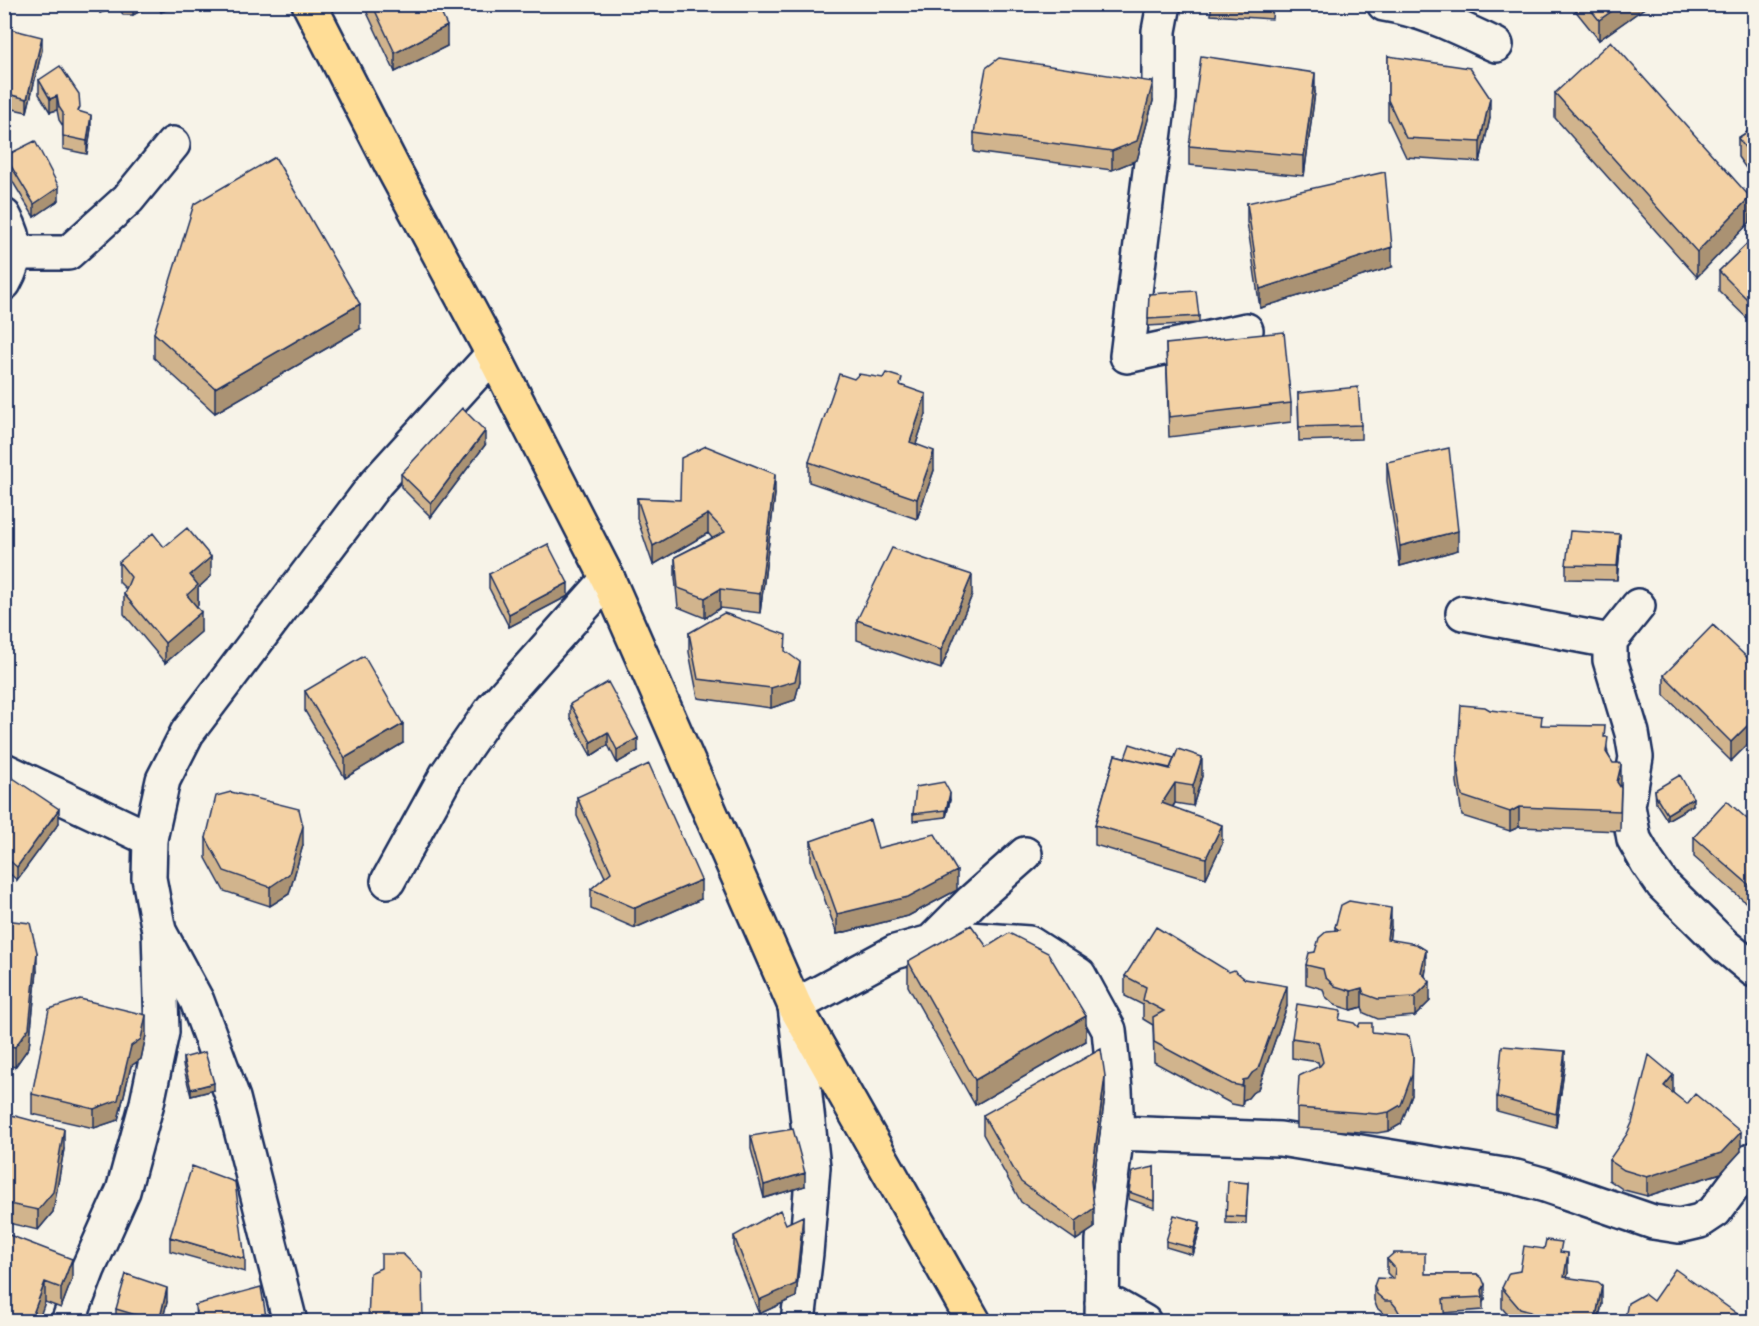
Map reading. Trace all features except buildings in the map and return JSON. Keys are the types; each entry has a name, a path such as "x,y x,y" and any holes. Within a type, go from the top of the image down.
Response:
{"highway":[{"path":"309,4 608,579 795,1006 974,1322"}],"street":[{"path":"1164,4 1159,31 1159,99 1127,356 1246,330"},
{"path":"1384,4 1408,8 1429,15 1496,45"},
{"path":"4,216 13,231 10,268 68,253 128,199 173,144"},
{"path":"68,1322 88,1269 123,1191 147,1102 162,1032 159,931 149,878 150,839 163,780 187,733 376,483 493,354"},
{"path":"388,881 447,774 492,709 608,579"},
{"path":"1638,606 1610,641 1610,660 1632,733 1636,757 1628,806 1634,839 1663,885 1725,946 1755,970"},
{"path":"1463,613 1610,641"},
{"path":"4,770 150,839"},
{"path":"931,942 972,901 1025,854"},
{"path":"159,931 197,1001 233,1098 290,1322"},
{"path":"798,1322 813,1167 795,1006 895,952 955,938 1029,943 1079,975 1109,1030 1117,1133 1103,1240 1102,1312 1116,1306 1144,1322"},
{"path":"1117,1133 1280,1140 1516,1177 1653,1222 1679,1226 1700,1221 1714,1211 1755,1160"},
{"path":"57,1258 88,1269"}]}
